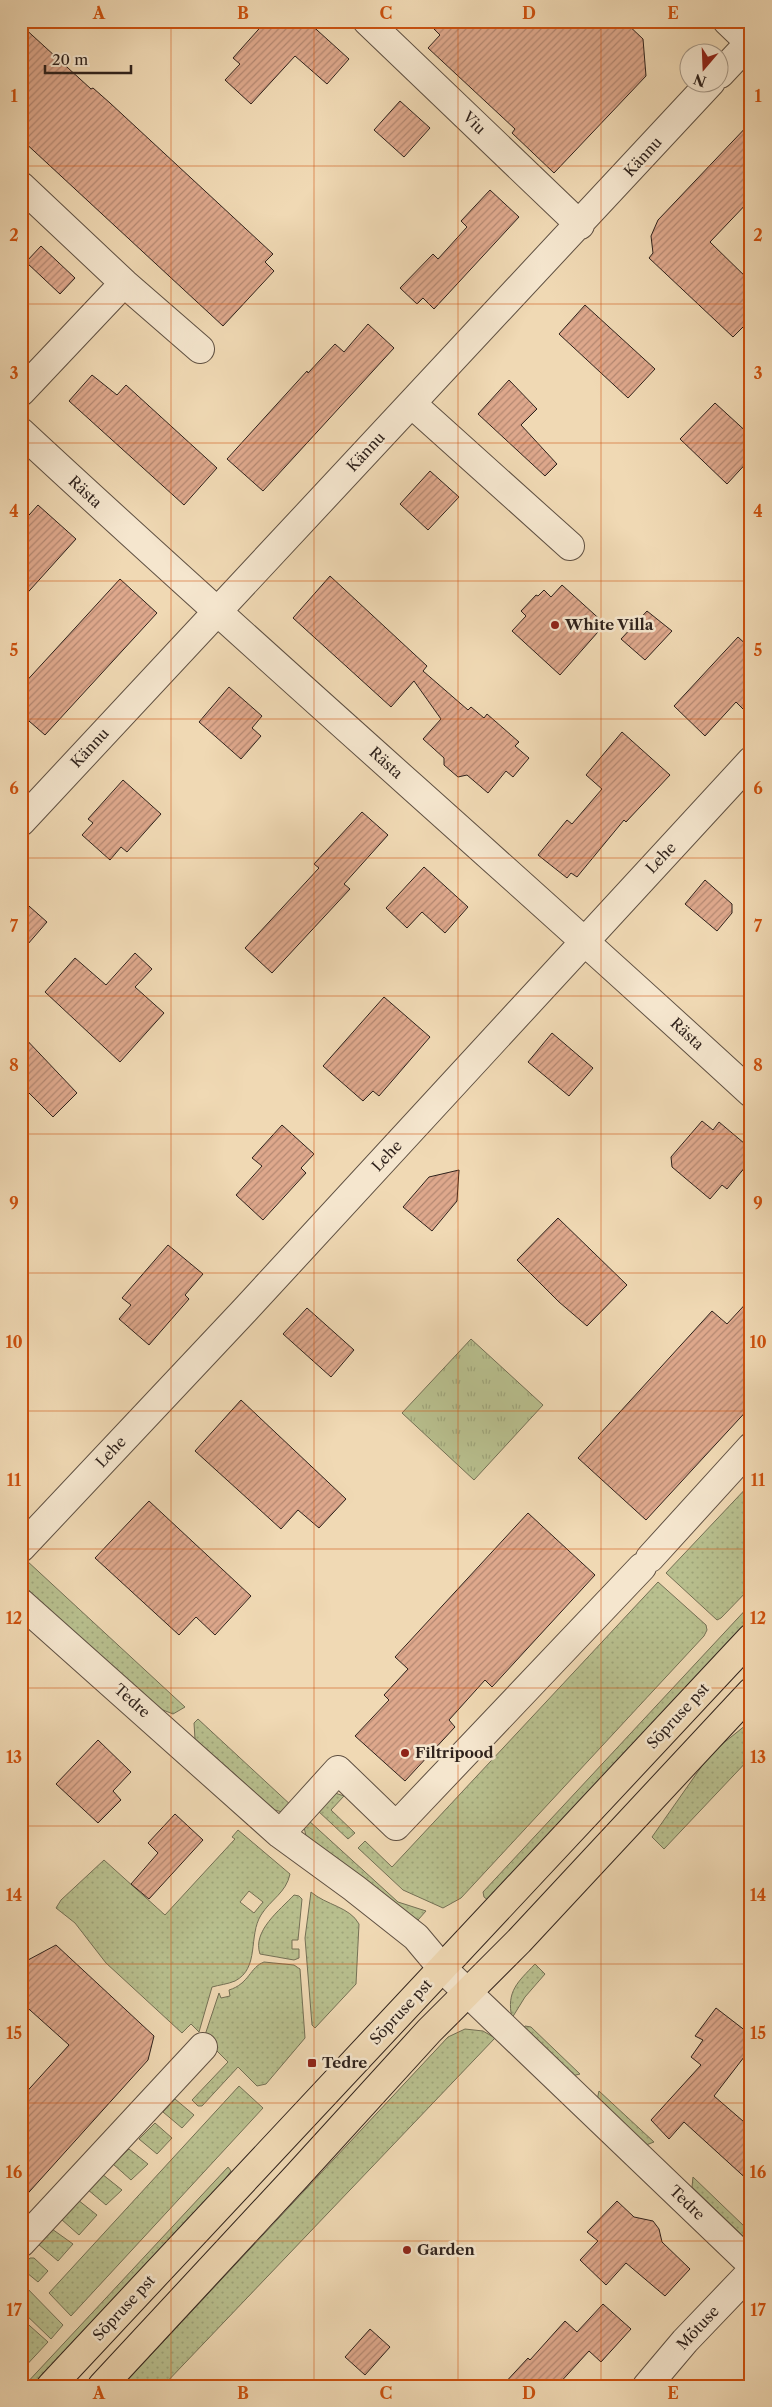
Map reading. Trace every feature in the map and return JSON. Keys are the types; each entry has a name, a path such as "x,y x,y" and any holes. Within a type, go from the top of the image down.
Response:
{"main road":[{"name":"Sõpruse pst","path":"51,2386 751,1638"},
{"path":"102,2386 466,1992 519,1942 751,1692"}],"street":[{"name":"Viu","path":"367,21 580,225"},
{"path":"727,21 750,42 730,63"},
{"name":"Kännu","path":"21,822 216,611 580,225 702,92"},
{"path":"21,186 124,283 200,349"},
{"path":"21,392 124,283"},
{"path":"412,404 570,546"},
{"name":"Rästa","path":"25,443 585,940 751,1093"},
{"name":"Lehe","path":"21,1548 252,1303 751,761"},
{"path":"280,1834 338,1770 396,1826 646,1563 751,1447"},
{"name":"Tedre","path":"21,1603 280,1834 354,1888 416,1937 442,1968 466,1992 751,2264"},
{"path":"21,2243 203,2047"},
{"name":"Mõtuse","path":"647,2386 685,2341 751,2272"}],"green space":[{"path":"471,1339 543,1405 474,1480 402,1413"},
{"path":"751,1483 751,1587 717,1620 666,1573"},
{"path":"26,1560 185,1707 173,1714 158,1708 34,1596 27,1587 22,1575"},
{"path":"658,1582 706,1625 707,1630 704,1636 461,1898 443,1908 403,1890 358,1848 365,1841 392,1867"},
{"path":"751,1604 751,1620 489,1901 484,1897 483,1892"},
{"path":"198,1719 293,1807 282,1812 275,1810 195,1739 194,1723"},
{"path":"751,1721 751,1757 664,1849 652,1837 711,1753"},
{"path":"335,1793 344,1796 331,1810 355,1833 348,1839 317,1810"},
{"path":"308,1820 398,1902 426,1911 418,1920 414,1919 306,1836 304,1827"},
{"path":"238,1830 290,1874 282,1891 265,1909 257,1923 248,1968 235,1981 212,1987 199,2032 191,2024 182,2033 106,1963 75,1923 56,1908 61,1900 104,1860 165,1915 235,1839 232,1837","holes":["249,1891 263,1902 254,1913 240,1902"]},
{"path":"311,1892 350,1914 359,1924 356,1984 315,2028 312,2025 305,1938"},
{"path":"294,1895 302,1899 298,1940 292,1940 292,1949 299,1949 299,1958 294,1960 260,1954 260,1937 264,1929 275,1914"},
{"path":"264,1962 294,1965 300,1969 305,2038 266,2084 257,2086 238,2067 202,2106 198,2106 192,2100 228,2062 204,2038 219,1993 221,1998 230,1996 229,1990 241,1984 259,1964"},
{"path":"535,1964 545,1974 525,1997 512,2018 512,1994 519,1982"},
{"path":"525,2026 531,2027 580,2074 572,2076 521,2030"},
{"path":"465,2029 483,2031 495,2038 163,2386 122,2386 448,2037"},
{"path":"239,2086 263,2108 71,2316 49,2293"},
{"path":"599,2091 654,2142 646,2145 597,2100"},
{"path":"175,2099 194,2115 182,2128 163,2112"},
{"path":"155,2123 172,2138 157,2154 139,2139"},
{"path":"129,2149 148,2164 131,2180 113,2164"},
{"path":"228,2167 231,2171 210,2200 38,2386 24,2386"},
{"path":"102,2174 122,2190 106,2205 87,2189"},
{"path":"693,2177 745,2227 746,2232 743,2236 692,2187"},
{"path":"78,2200 97,2215 79,2235 61,2219"},
{"path":"52,2229 73,2244 58,2261 38,2244"},
{"path":"30,2258 34,2258 48,2271 38,2282 21,2268"},
{"path":"21,2282 63,2325 51,2339 21,2310"},
{"path":"21,2318 48,2342 21,2371"}],"building":[{"path":"266,21 307,21 349,59 327,84 295,56 251,104 225,80 240,64 233,58"},
{"path":"426,21 624,21 643,39 646,76 554,173 512,133 515,129 428,48 440,35"},
{"path":"21,25 91,89 93,88 110,103 273,254 265,262 274,271 223,326 21,139"},
{"path":"400,101 430,128 404,157 374,130"},
{"path":"751,122 751,199 710,242 751,282 751,319 733,337 649,258 653,253 651,236 658,220"},
{"path":"490,190 519,217 434,309 423,298 417,304 400,288 433,254 438,259 467,227 461,221"},
{"path":"41,246 75,278 60,294 26,262"},
{"path":"585,305 655,369 628,398 559,334"},
{"path":"368,324 394,348 263,491 227,459 307,371 308,373 335,344 344,352"},
{"path":"92,375 117,395 126,385 217,468 184,505 69,401"},
{"path":"509,380 537,409 521,425 557,464 545,476 478,414"},
{"path":"715,403 751,436 751,458 727,484 680,439"},
{"path":"430,471 459,497 428,530 400,504"},
{"path":"38,505 76,539 21,600 21,524"},
{"path":"330,576 427,666 423,671 468,710 471,707 484,718 487,714 519,742 515,746 529,758 513,777 506,771 488,793 467,775 458,777 444,765 444,758 423,739 441,719 414,681 391,707 293,618"},
{"path":"120,579 157,613 45,735 21,714 21,687"},
{"name":"White Villa","path":"562,585 605,624 560,675 512,631 526,616 521,611 536,595 538,596 544,590 551,597"},
{"path":"647,611 672,631 645,660 621,639"},
{"path":"738,637 751,649 751,717 736,702 705,736 674,706"},
{"path":"229,687 262,716 252,728 261,736 241,759 199,722"},
{"path":"622,732 670,775 626,822 624,820 577,877 571,873 567,878 538,855 567,820 572,824 602,789 586,775"},
{"path":"123,780 161,814 127,852 121,847 110,860 82,835 93,823 88,819"},
{"path":"362,812 388,835 344,884 350,889 272,973 245,948 319,868 314,864"},
{"path":"424,867 468,907 445,933 422,912 407,928 386,908"},
{"path":"705,880 732,904 732,913 717,931 685,904"},
{"path":"21,899 47,922 21,952"},
{"path":"135,953 152,969 135,987 164,1013 120,1062 45,992 75,958 106,985"},
{"path":"384,997 430,1037 379,1096 373,1091 363,1101 323,1066"},
{"path":"552,1033 593,1068 569,1096 528,1062"},
{"path":"21,1034 77,1093 53,1117 21,1085"},
{"path":"702,1121 713,1130 719,1122 751,1149 751,1160 727,1189 722,1185 710,1199 672,1167 671,1157"},
{"path":"282,1125 314,1154 301,1168 306,1173 263,1220 236,1195 262,1166 252,1158"},
{"path":"459,1170 457,1201 432,1231 403,1207 429,1177"},
{"path":"558,1218 627,1285 587,1326 559,1302 517,1260"},
{"path":"168,1245 203,1274 185,1295 189,1299 149,1345 119,1319 131,1305 122,1298"},
{"path":"751,1298 751,1406 646,1520 578,1458 712,1311 727,1324"},
{"path":"307,1308 354,1350 331,1377 283,1334"},
{"path":"241,1400 346,1499 319,1528 298,1510 281,1529 195,1451"},
{"path":"149,1501 251,1596 215,1635 196,1617 179,1635 95,1558"},
{"path":"528,1513 595,1575 492,1687 485,1680 449,1720 455,1727 405,1781 355,1736 389,1700 384,1695 408,1669 395,1657"},
{"path":"98,1740 131,1772 113,1791 121,1800 98,1823 56,1784"},
{"path":"175,1814 203,1840 149,1899 131,1884 158,1853 148,1843"},
{"path":"56,1945 154,2036 148,2060 21,2201 21,2098 69,2045 21,2002 21,1967 28,1960"},
{"path":"716,2008 751,2035 751,2048 714,2096 751,2128 751,2183 684,2122 669,2139 651,2120 701,2065 691,2057 703,2040 695,2036"},
{"path":"617,2201 634,2217 653,2221 659,2229 662,2242 690,2269 665,2296 626,2263 606,2285 580,2260 598,2241 587,2232"},
{"path":"603,2304 631,2329 601,2362 589,2351 557,2386 502,2386 528,2358 530,2360 565,2321 577,2332"},
{"path":"370,2329 390,2347 365,2375 345,2357"}],"place":[{"name":"White Villa","path":"555,625"},
{"name":"Filtripood","path":"405,1753"},
{"name":"Tedre","path":"312,2063"},
{"name":"Garden","path":"407,2250"}]}
